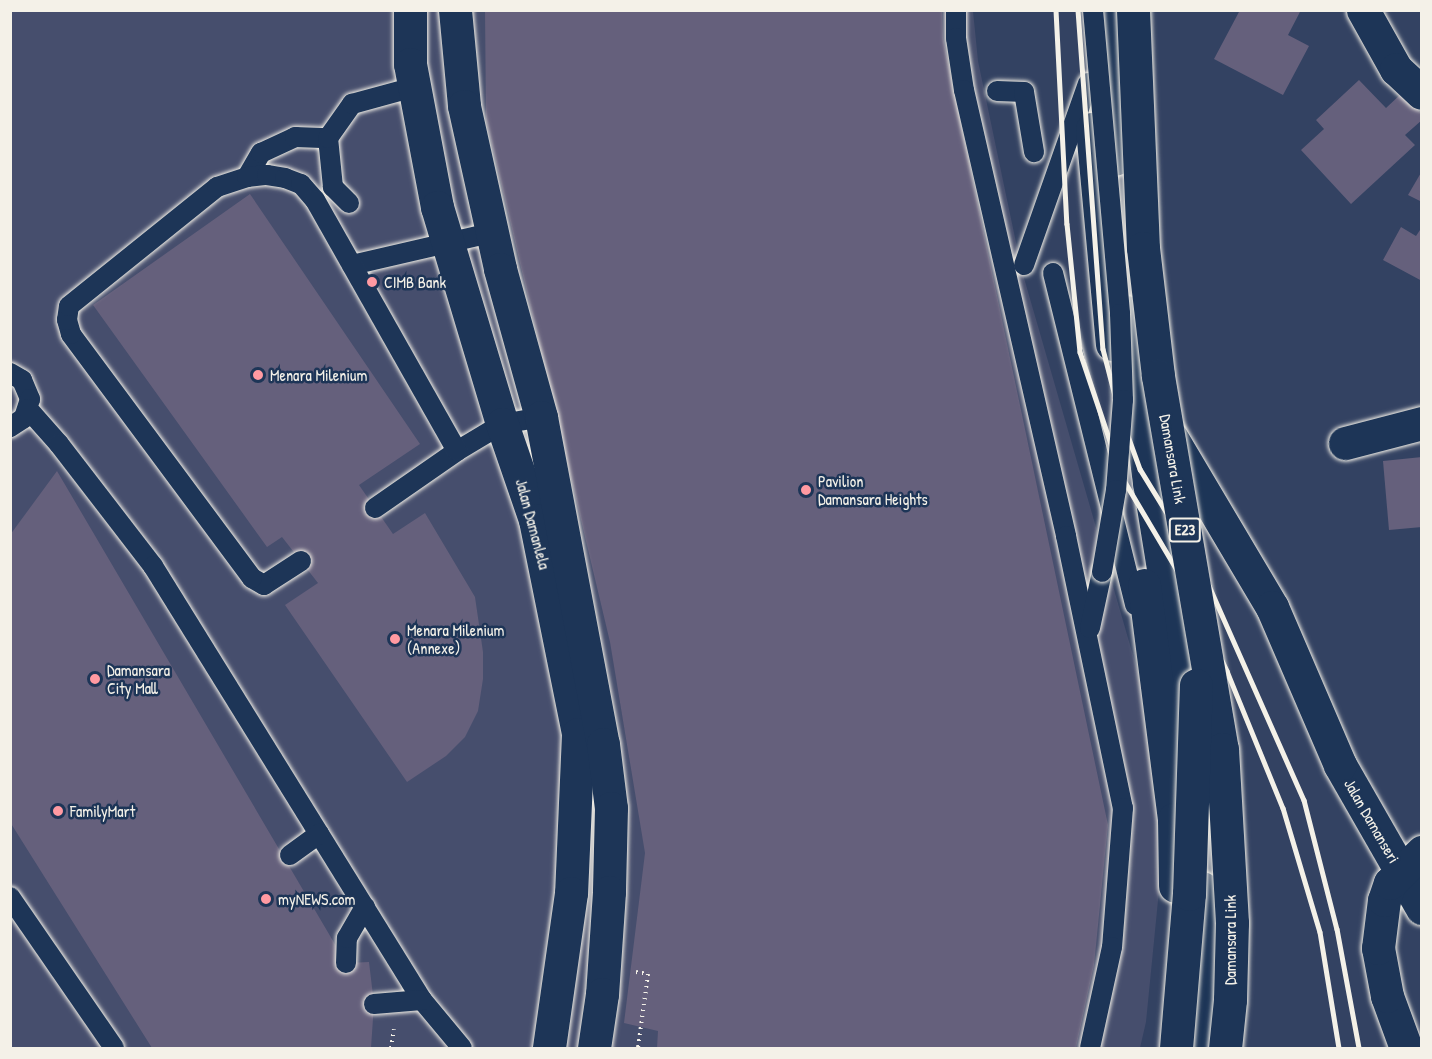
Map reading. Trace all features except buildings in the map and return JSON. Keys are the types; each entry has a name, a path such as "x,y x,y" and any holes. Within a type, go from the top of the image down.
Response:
{"main road":[{"name":"Jalan Damanlela","path":"410,10 410,64 437,207 502,424 535,520 578,734 571,893 549,1048"},
{"name":"Jalan Damanlela","path":"455,10 464,106 491,233 541,417 581,616 603,744 611,808 602,994 594,1048"},
{"path":"1086,10 1088,83 1109,319 1174,830 1176,941 1165,1048"},
{"name":"Damansara Link","path":"1108,10 1116,185 1132,361 1198,795 1202,864 1202,940 1197,1048"},
{"name":"Damansara Link","path":"1133,10 1143,248 1158,376 1182,509 1198,622 1222,749 1232,923 1230,1000 1225,1048"},
{"path":"1362,10 1395,69 1422,93"},
{"name":"Jalan Damanseri","path":"1132,361 1186,466 1272,607 1340,765 1412,861 1422,908"},
{"path":"1346,443 1422,423"},
{"path":"1176,1048 1189,894 1198,622"},
{"path":"1406,1048 1387,996 1378,948 1384,900 1390,883 1412,861"}],"lane":[{"path":"956,10 956,38 964,90 1088,637 1123,808 1112,947 1090,1048"},
{"path":"1088,637 1116,490 1123,400 1120,314 1093,10"},
{"path":"1024,265 1088,83"},
{"path":"350,203 333,187 328,138 352,104 414,87"},
{"path":"997,91 1024,92 1034,152"},
{"path":"247,177 261,153 295,137 328,138"},
{"path":"301,561 264,585 252,578 71,334 67,320 69,306 217,187 247,177 285,178 301,184 315,200 457,451"},
{"path":"352,265 491,233"},
{"path":"1053,273 1073,362 1158,695"},
{"path":"10,374 22,380 28,389 28,409 24,418 10,427"},
{"path":"28,409 59,444 153,566 422,1000 462,1048"},
{"path":"375,508 457,451 502,424 541,417"},
{"path":"290,855 319,834"},
{"path":"10,897 114,1048"},
{"path":"346,963 347,938 365,907"},
{"path":"374,1004 422,1000"}],"path":[{"path":"627,970 648,974 638,1048"}],"shaded area":[{"path":"10,11 973,11 978,61 1022,271 1154,728 1164,840 1146,1022 1140,1048 11,1048"}],"railway":[{"path":"1056,10 1067,224 1080,352 1122,477 1184,582 1227,671 1283,808 1320,932 1339,1048"},
{"path":"1078,10 1103,349 1119,411 1140,469 1202,570 1304,800 1337,929 1359,1048"}],"place":[{"name":"CIMB Bank","path":"372,282"},
{"name":"Menara Milenium","path":"258,375"},
{"name":"Pavilion Damansara Heights","path":"806,490"},
{"name":"Menara Milenium (Annexe)","path":"395,639"},
{"name":"Damansara City Mall","path":"95,679"},
{"name":"FamilyMart","path":"58,811"},
{"name":"myNEWS.com","path":"266,899"}]}
